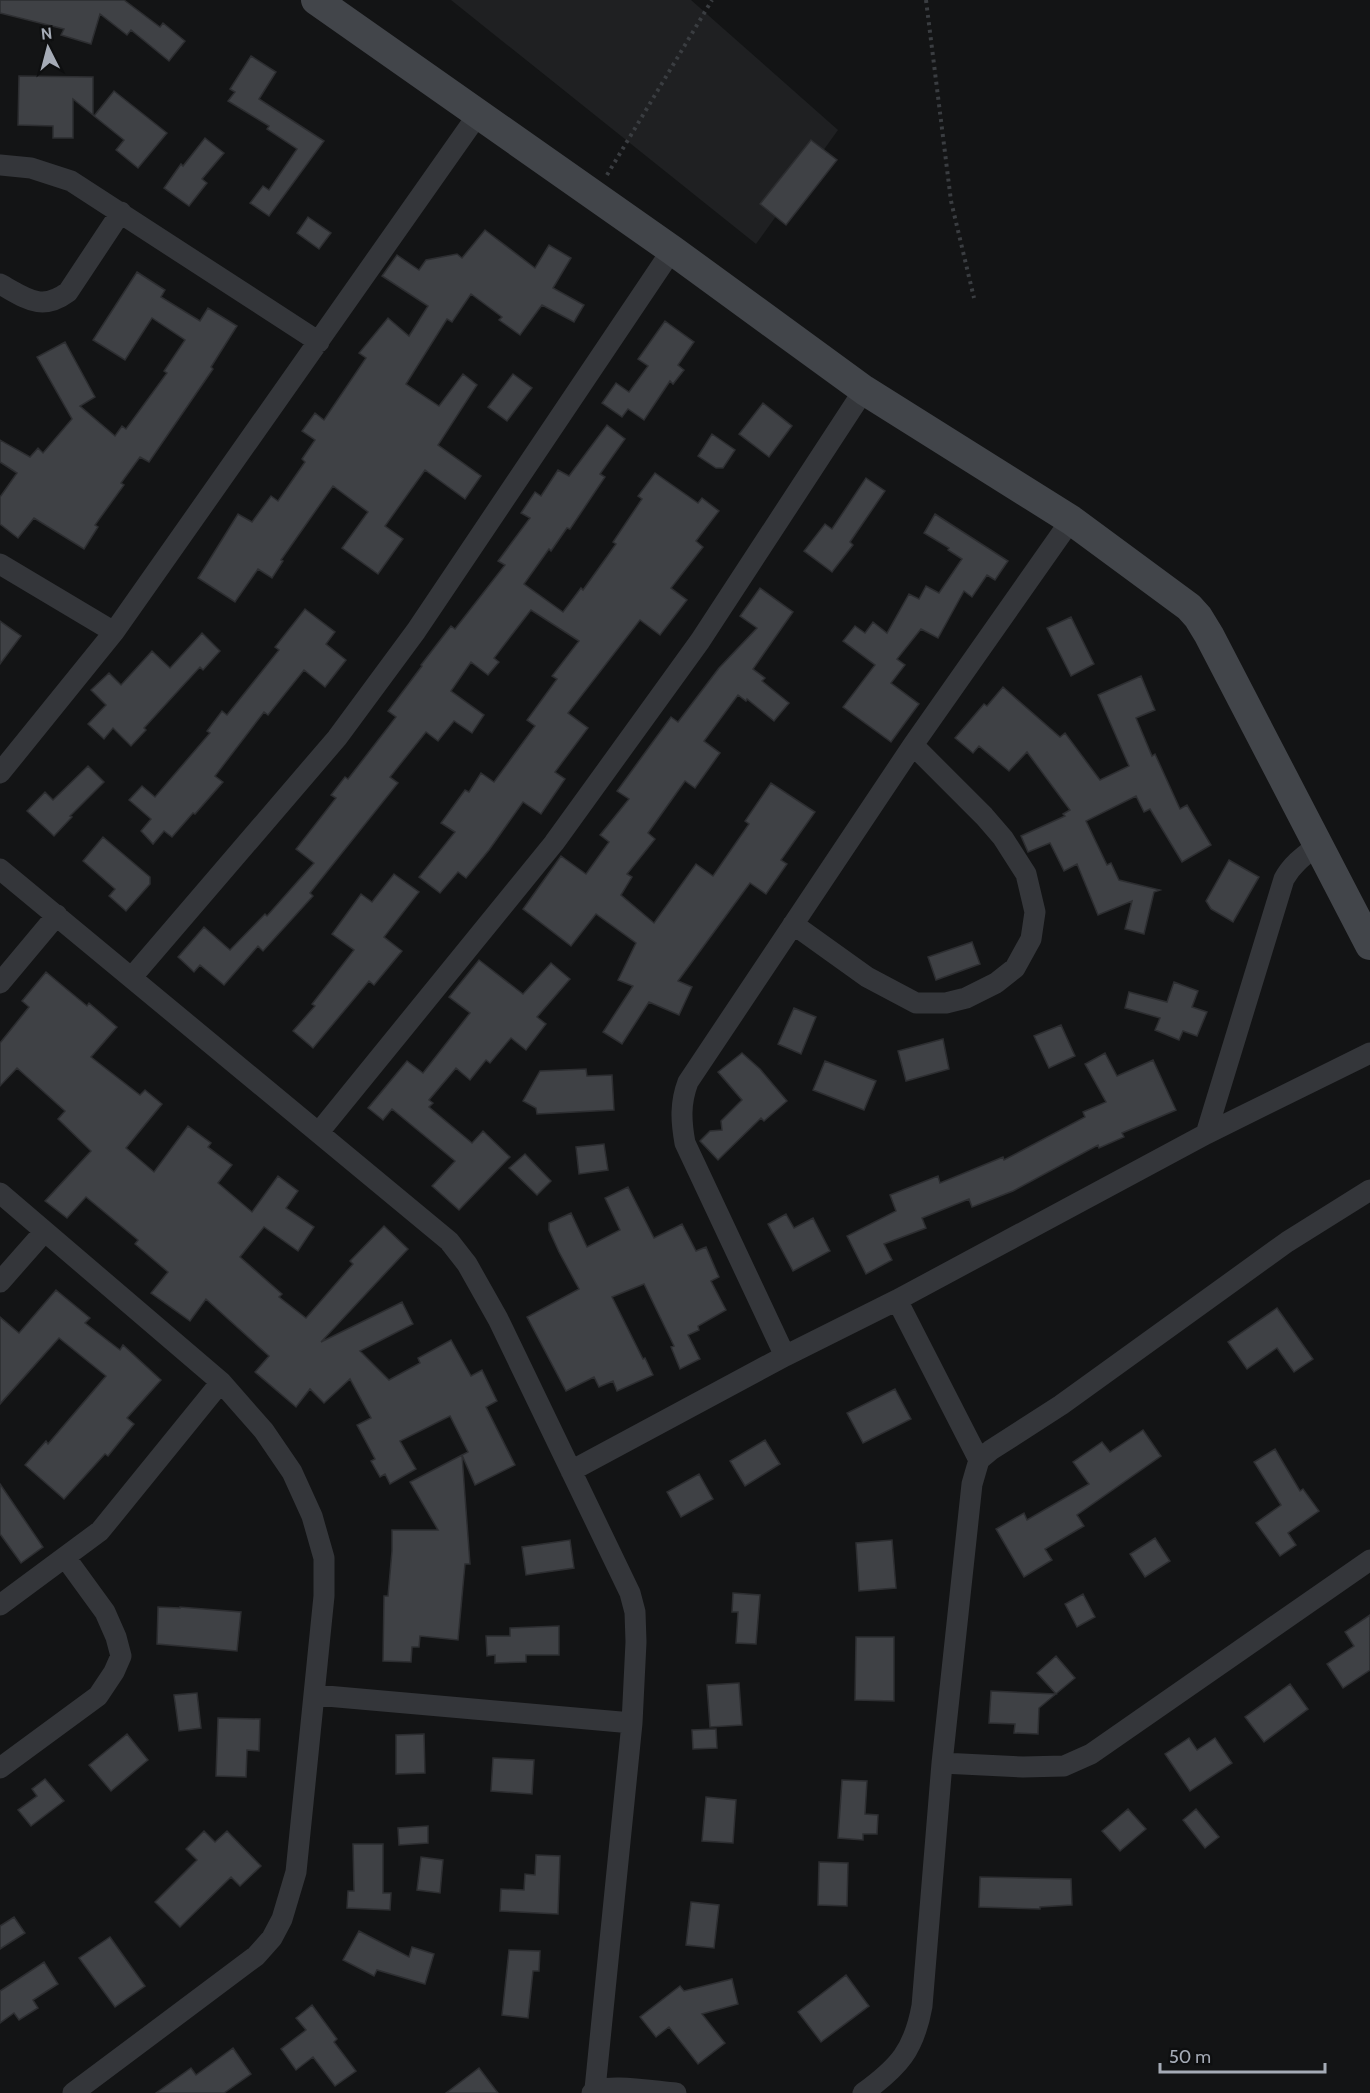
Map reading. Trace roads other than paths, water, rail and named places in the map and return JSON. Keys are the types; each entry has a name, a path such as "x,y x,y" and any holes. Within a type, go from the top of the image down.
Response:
{"street":[{"path":"316,0 672,250 864,390 1071,520 1189,607 1198,617 1370,945"},
{"path":"0,773 114,632 479,113"},
{"path":"0,165 31,168 71,181 319,342"},
{"path":"0,285 29,300 44,304 58,300 68,292 121,212"},
{"path":"132,977 337,738 416,631 672,250"},
{"path":"319,1132 554,843 700,641 864,390"},
{"path":"785,1356 685,1143 681,1122 682,1098 688,1082 913,745 1071,520"},
{"path":"0,564 114,632"},
{"path":"793,924 867,977 916,1003 946,1003 966,998 996,983 1015,968 1031,939 1035,912 1026,874 1003,838 984,816 913,745"},
{"path":"1206,1134 1284,879 1297,861 1318,845"},
{"path":"0,869 449,1241 467,1264 498,1318 630,1593 635,1612 636,1642 632,1723 593,2091 611,2088 676,2093"},
{"path":"0,983 57,915"},
{"path":"571,1471 1206,1134 1370,1053"},
{"path":"863,2093 885,2077 912,2046 922,2006 942,1763 972,1484 979,1460 1061,1405 1287,1242 1370,1190"},
{"path":"0,1193 221,1382 264,1431 292,1472 312,1516 324,1558 324,1596 296,1872 290,1896 272,1938 256,1956 73,2093"},
{"path":"0,1282 44,1232"},
{"path":"897,1300 979,1460"},
{"path":"0,1605 100,1532 221,1382"},
{"path":"0,1768 98,1696 114,1672 121,1656 105,1612 65,1557"},
{"path":"942,1763 1023,1767 1064,1766 1091,1754 1370,1560"},
{"path":"315,1695 632,1723"}]}
